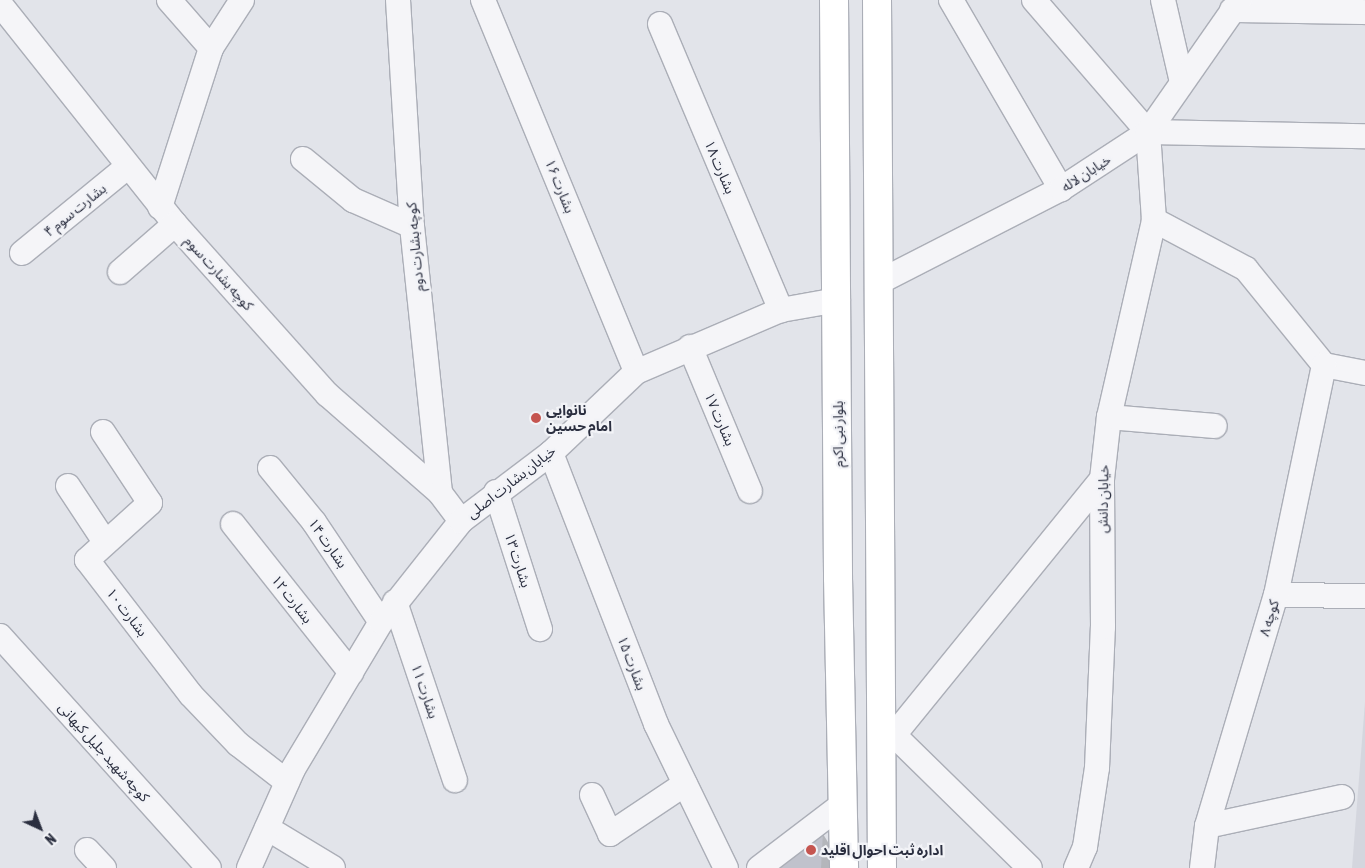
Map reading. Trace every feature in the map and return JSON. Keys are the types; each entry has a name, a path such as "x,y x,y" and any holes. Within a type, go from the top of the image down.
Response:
{"main road":[{"name":"بلوار نبی اکرم","path":"834,0 838,300 838,578 844,868"},
{"path":"877,0 879,576 887,739 882,868"},
{"path":"838,578 879,576"}],"street":[{"path":"169,0 210,48"},
{"path":"120,272 168,216 210,48 242,0"},
{"name":"کوچه بشارت دوم","path":"398,0 412,226 440,493"},
{"name":"بشارت ۱۶","path":"483,0 636,372"},
{"path":"951,0 1061,189"},
{"path":"1034,0 1148,132 1365,136"},
{"path":"1163,0 1182,82"},
{"name":"کوچه بشارت سوم","path":"0,4 127,167 168,216 327,394 440,493 461,520"},
{"path":"1236,5 1365,12"},
{"name":"خیابان لاله","path":"879,282 1061,189 1148,132 1236,5"},
{"name":"بشارت ۱۸","path":"660,24 780,310"},
{"name":"خیابان دانش","path":"1076,868 1085,847 1097,768 1103,627 1102,479 1109,416 1154,220 1148,132"},
{"path":"303,159 352,200 412,226"},
{"name":"بشارت سوم ۴","path":"22,253 127,167"},
{"path":"1154,220 1246,269 1324,365 1365,373"},
{"name":"خیابان بشارت اصلی","path":"249,868 287,782 382,622 395,602 461,520 496,492 551,453 636,372 690,347 780,310 838,300"},
{"name":"بشارت ۱۷","path":"690,347 750,491"},
{"name":"کوچه ۸","path":"1202,868 1207,826 1276,594 1324,365"},
{"path":"1109,416 1215,426"},
{"name":"بشارت ۱۰","path":"103,432 150,503 87,560 191,695 238,744 287,782"},
{"name":"بشارت ۱۵","path":"551,453 656,724 726,868"},
{"name":"بشارت ۱۴","path":"270,468 314,522 382,622"},
{"path":"1030,868 887,739 1102,479"},
{"path":"68,486 105,542"},
{"name":"بشارت ۱۳","path":"496,492 540,629"},
{"name":"بشارت ۱۲","path":"233,524 351,673"},
{"path":"1276,594 1365,596"},
{"name":"بشارت ۱۱","path":"395,602 455,780"},
{"name":"کوچه شهید جلیل کیهانی","path":"0,636 209,868"},
{"path":"592,795 610,834 685,784"},
{"path":"1207,826 1342,797"},
{"path":"759,868 843,804"},
{"path":"267,828 334,868"},
{"path":"87,850 104,868"}],"shaded area":[{"path":"1365,702 1365,868 1352,868"}],"building":[{"name":"اداره ثبت احوال اقلید","path":"823,832 821,868 778,868"}],"place":[{"name":"نانوایی امام حسین","path":"536,418"},
{"name":"اداره ثبت احوال اقلید","path":"811,850"}]}
